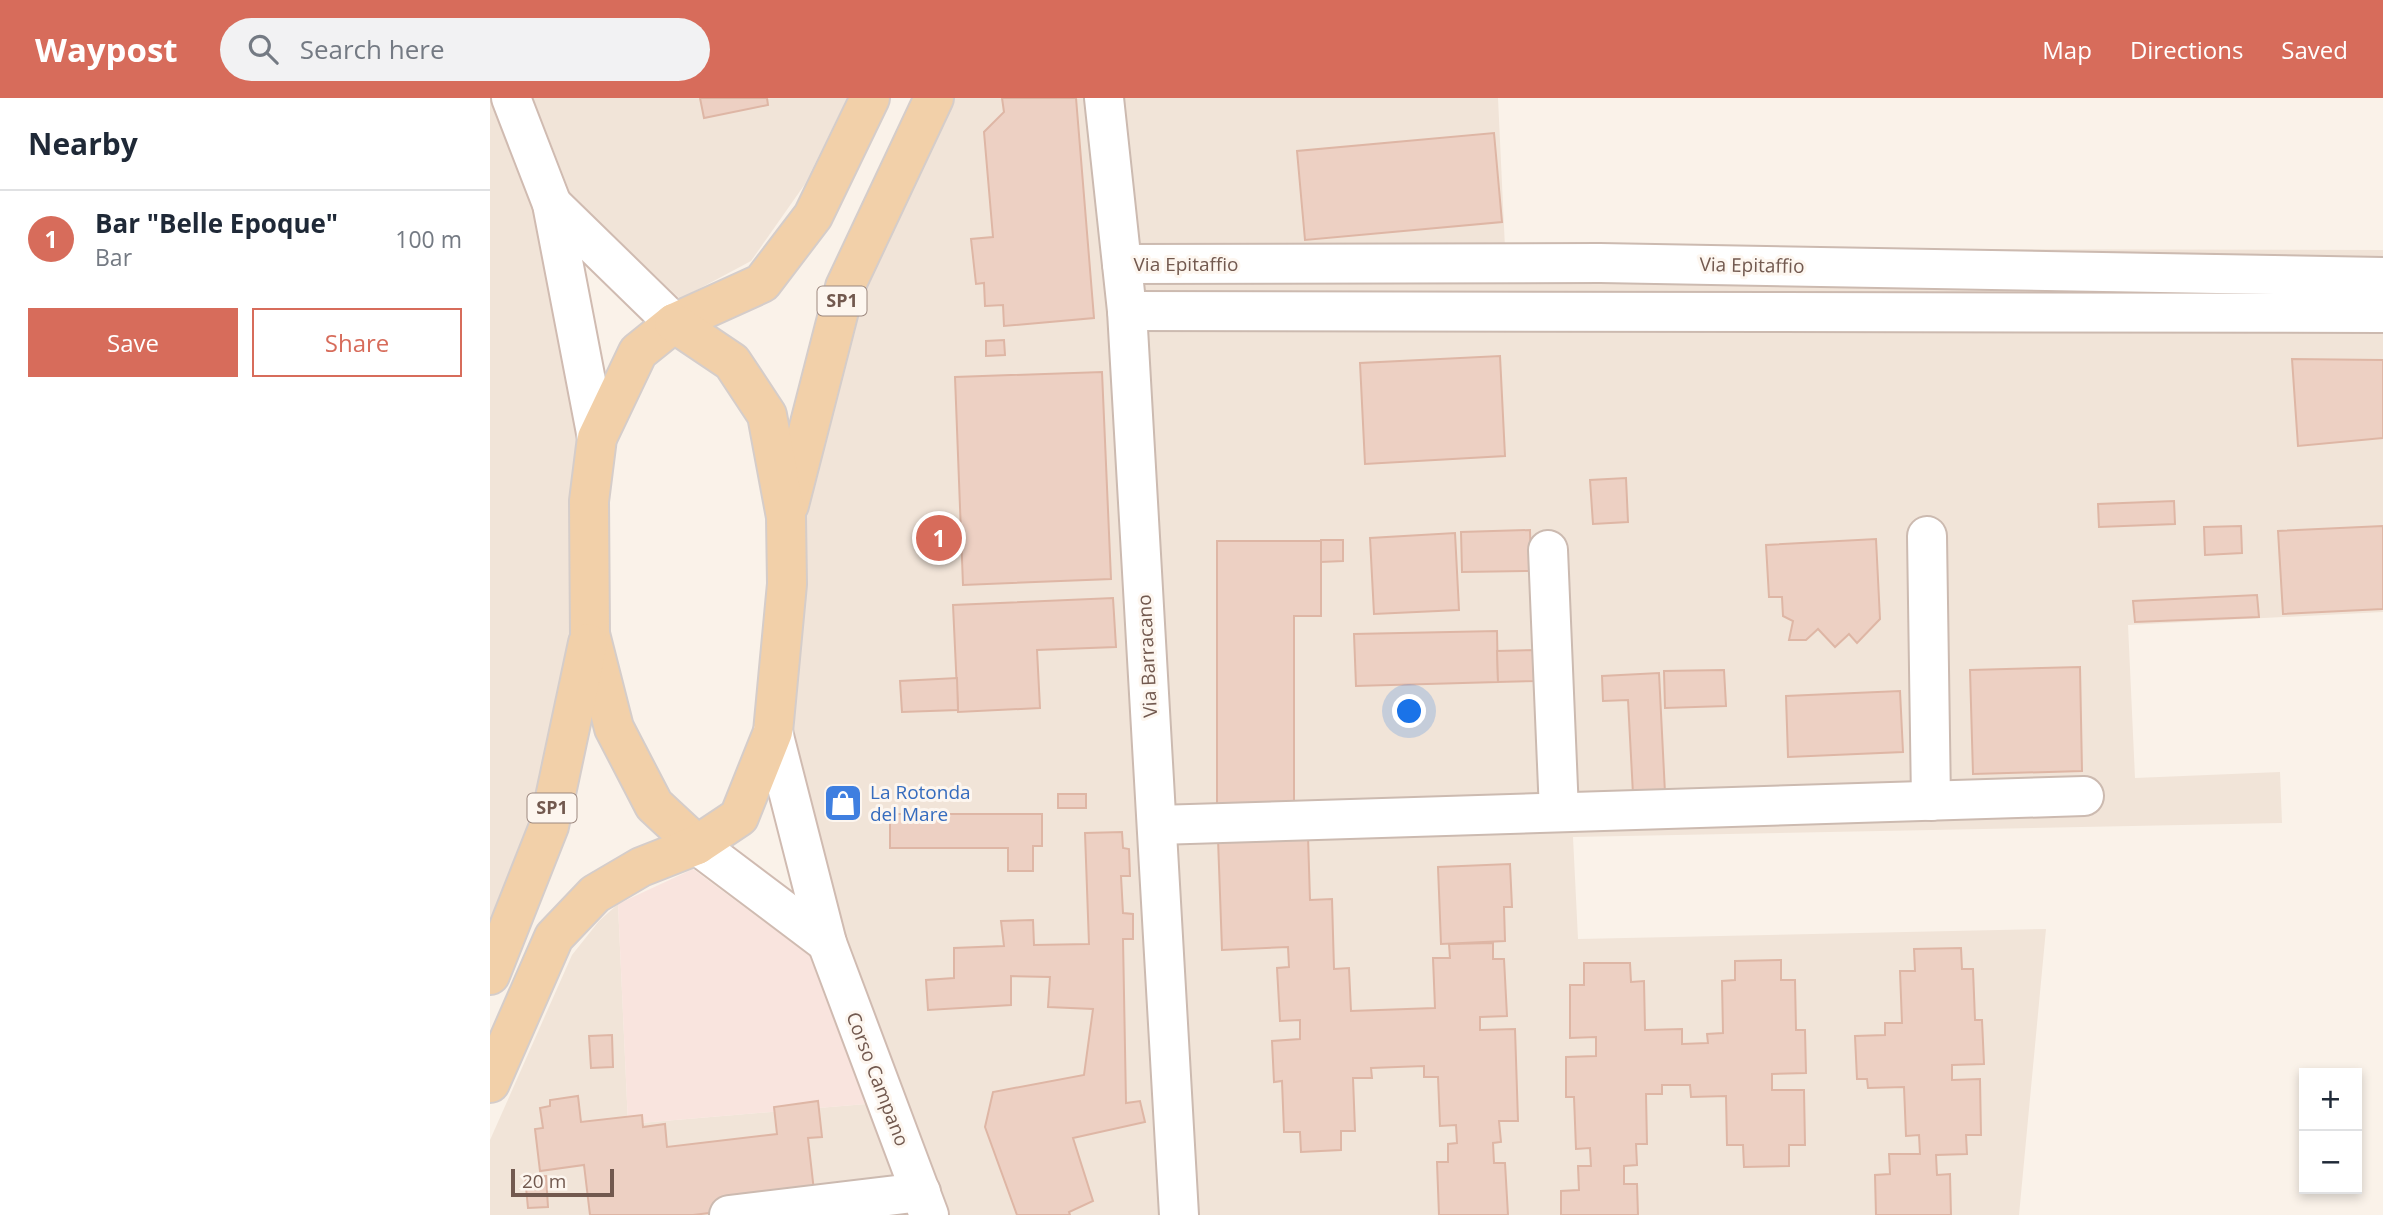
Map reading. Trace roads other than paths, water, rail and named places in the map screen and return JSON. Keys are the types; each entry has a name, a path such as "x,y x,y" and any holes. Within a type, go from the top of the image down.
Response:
{"main road":[{"path":"697,845 654,805 614,728 590,634 589,500 597,438 638,352 674,323 762,283 813,216 870,98"},
{"name":"SP1","path":"786,517 845,288 934,98"},
{"path":"490,1083 554,937 595,894 641,867 697,845 739,817 773,732 787,584 786,517 767,415 732,362 674,323"},
{"name":"SP1","path":"490,975 549,826 590,634"}],"street":[{"path":"511,98 552,204 597,438"},
{"name":"Via Barracano","path":"1104,98 1127,311 1179,1215"},
{"path":"552,204 674,323"},
{"name":"Via Epitaffio","path":"1122,264 1600,263 2383,277"},
{"path":"1127,311 2383,313"},
{"path":"1927,536 1931,801"},
{"path":"1548,550 1559,813"},
{"name":"Corso Campano","path":"773,732 827,943 925,1204"},
{"path":"1157,825 2084,796"},
{"path":"697,845 827,943"},
{"path":"729,1215 925,1204"}],"place":[{"name":"Bar \"Belle Epoque\"","path":"939,538"},
{"name":"La Rotonda del Mare","path":"843,803"}]}
